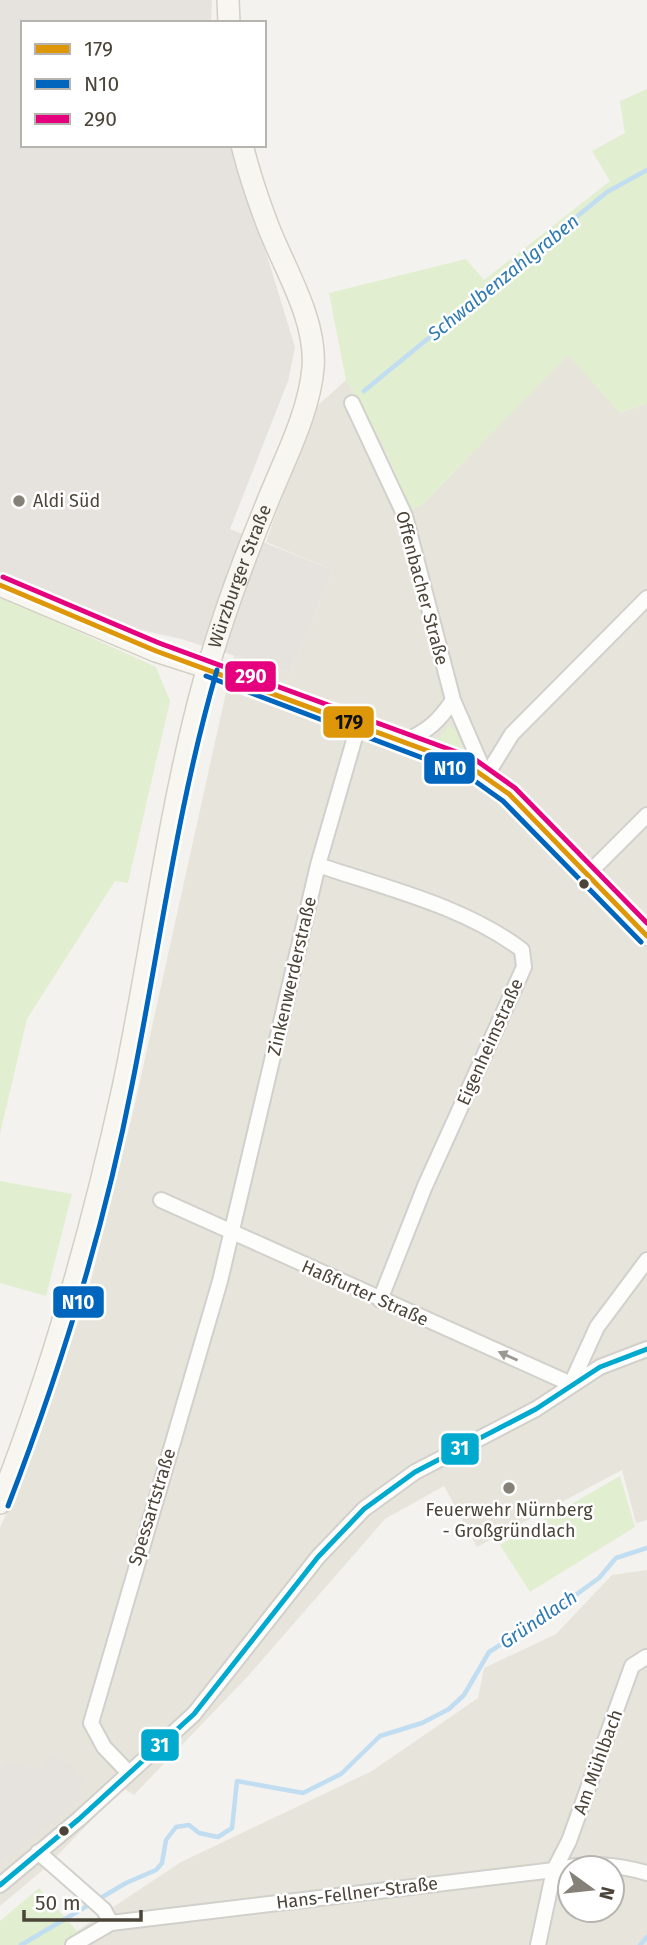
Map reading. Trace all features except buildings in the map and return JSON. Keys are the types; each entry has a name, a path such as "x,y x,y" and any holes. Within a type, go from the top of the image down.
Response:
{"main road":[{"path":"228,0 229,21"},
{"name":"Würzburger Straße","path":"0,1503 43,1386 93,1215 123,1085 177,792 209,668 261,517 304,408 313,369 312,339 268,225 243,147"},
{"path":"0,584 135,642 209,668"}],"street":[{"name":"Offenbacher Straße","path":"352,403 405,516 453,700 486,776"},
{"path":"486,776 512,734 647,598"},
{"name":"Offenbacher Straße","path":"209,668 359,723 469,766 486,776 509,794 647,936"},
{"path":"405,741 425,732 439,721 453,700"},
{"name":"Zinkenwerderstraße","path":"232,1231 318,865 359,723"},
{"path":"588,874 647,815"},
{"name":"Eigenheimstraße","path":"318,865 431,902 509,940 522,950 524,967 425,1186 380,1300"},
{"name":"Haßfurter Straße","path":"160,1200 571,1384"},
{"name":"Spessartstraße","path":"128,1772 104,1747 91,1723 232,1231"},
{"path":"571,1384 584,1352 607,1312 647,1260"},
{"path":"0,1885 79,1819 211,1696 318,1557 364,1509 415,1472 536,1409 600,1367 647,1349"},
{"path":"584,1352 590,1362 600,1367"},
{"name":"Am Mühlbach","path":"538,1945 554,1870 569,1841 632,1667 646,1657"},
{"path":"38,1852 107,1916"},
{"name":"Hans-Fellner-Straße","path":"73,1945 107,1916 554,1870 582,1863 623,1866 647,1873"}],"shaded area":[{"path":"0,0 212,0 211,21 21,21 21,147 234,147 295,347 288,381 230,529 333,570 290,673 181,639 111,623 0,573"},
{"path":"568,354 620,413 647,403 647,1520 636,1523 622,1470 477,1547 444,1486 385,1519 249,1675 134,1795 123,1788 44,1869 0,1906 0,1528 39,1438 88,1292 135,1104 234,656 290,673 333,570 266,542 284,491 316,407 346,380 382,442 410,510 422,505"},
{"path":"36,426 133,474 128,485 137,490 93,581 83,576 76,590 0,553 0,520 23,531 47,481 17,467"},
{"path":"647,1570 647,1945 63,1945 77,1931 181,1862 372,1771 478,1698 484,1668 556,1634 612,1575"},
{"path":"46,1757 69,1762 84,1782 76,1788 82,1797 0,1864 0,1769 4,1761 42,1770"}],"green space":[{"path":"647,89 647,403 620,413 568,355 422,505 411,510 382,442 346,380 329,293 466,259 484,280 610,181 592,151 625,133 620,101"},
{"path":"0,596 156,667 170,701 128,883 115,881 27,1019 0,1134"},
{"path":"449,725 455,729 464,750 462,755 434,744"},
{"path":"0,1181 72,1194 46,1296 0,1283"},
{"path":"620,1476 635,1527 530,1592 500,1545"},
{"path":"39,1888 77,1931 63,1945 0,1945 0,1921"}],"waterway":[{"name":"Schwalbenzahlgraben","path":"364,391 607,192 647,170"},
{"name":"Gründlach","path":"21,1945 126,1883 156,1870 162,1863 166,1840 176,1827 189,1825 199,1833 218,1837 232,1828 237,1781 303,1793 341,1774 380,1736 422,1723 449,1709 464,1695 489,1652 551,1613 599,1578 616,1558 647,1548"},
{"path":"640,1945 647,1937"}],"transit line":[{"name":"290","path":"3,577 159,643 473,758 515,788 647,923"},
{"name":"179","path":"0,585 156,651 469,766 509,794 647,936"},
{"name":"N10","path":"8,1506 63,1351 108,1192 132,1085 180,825 217,670"},
{"name":"N10","path":"206,676 465,774 503,801 641,942"},
{"name":"31","path":"0,1885 79,1819 194,1714 318,1557 364,1509 415,1472 536,1409 600,1367 647,1349"}],"place":[{"name":"Aldi Süd","path":"19,501"},
{"name":"Feuerwehr Nürnberg - Großgründlach","path":"509,1488"}]}
